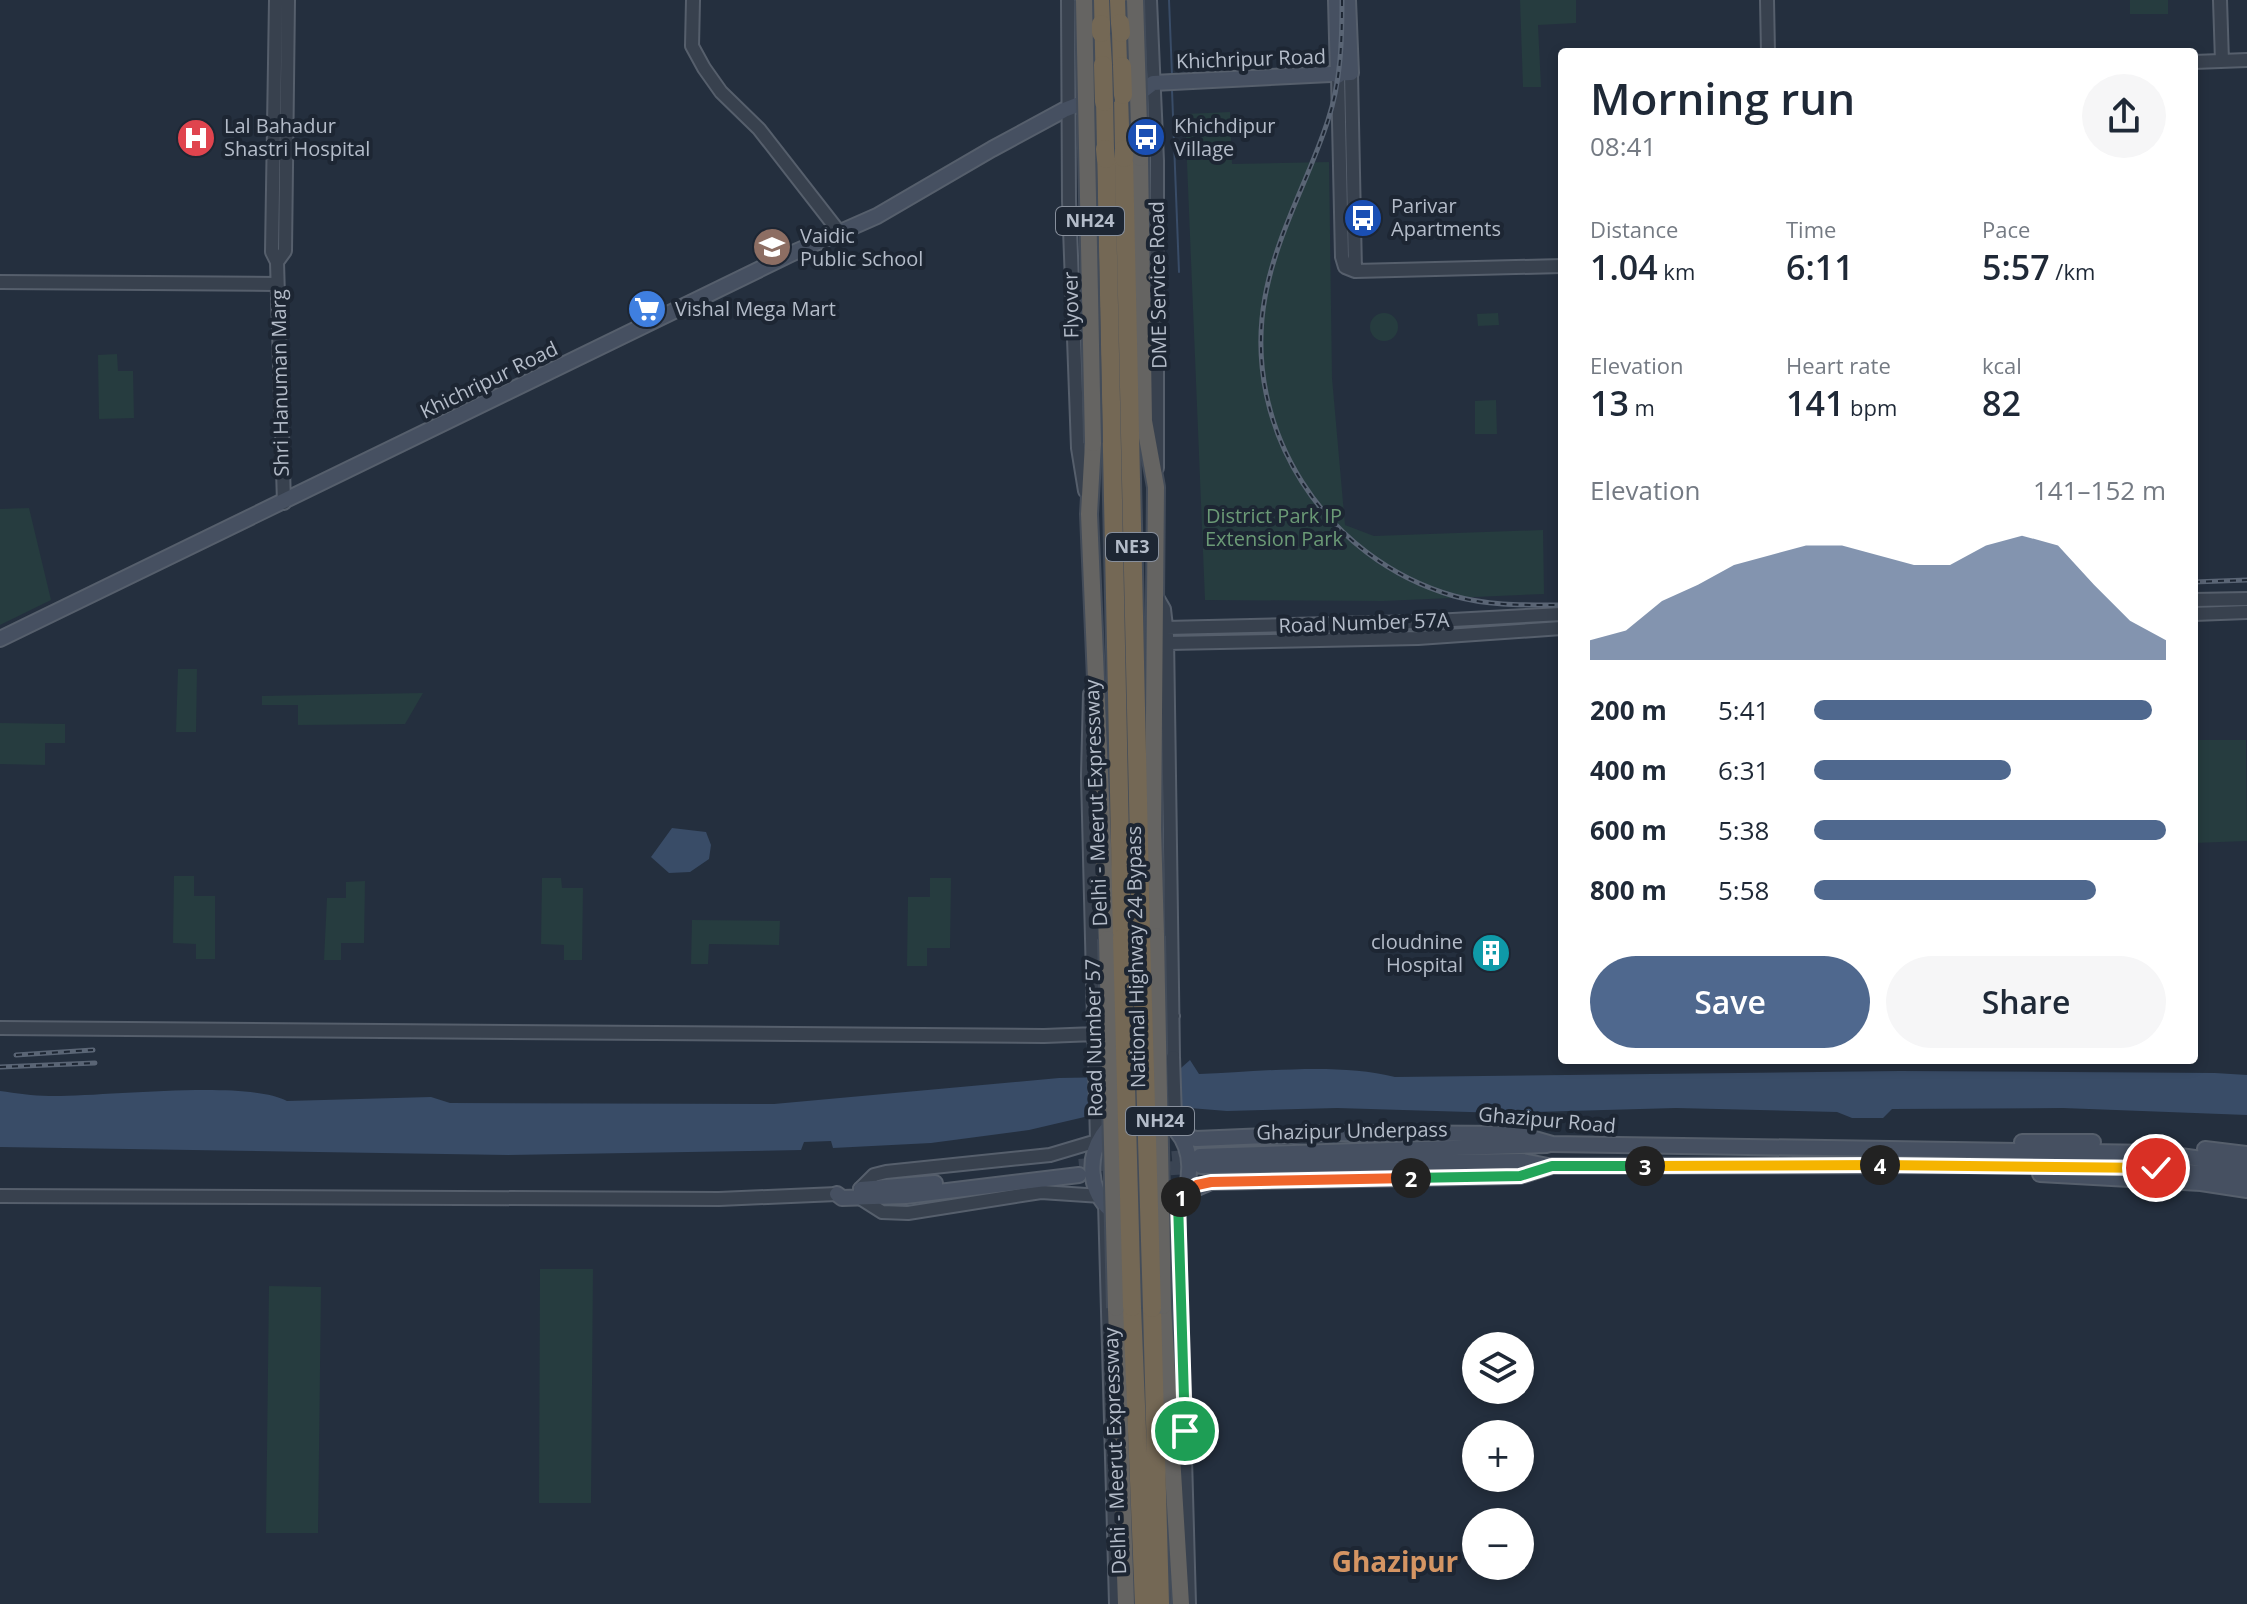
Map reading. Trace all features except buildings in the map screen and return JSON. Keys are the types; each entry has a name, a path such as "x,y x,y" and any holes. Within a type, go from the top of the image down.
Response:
{"highway":[{"name":"Flyover","path":"1084,0 1093,443 1089,514 1100,714 1098,768 1114,938"},
{"name":"Delhi - Meerut Expressway","path":"1100,0 1104,102 1115,154 1149,936 1158,1307 1149,1560 1142,1604"},
{"name":"Delhi - Meerut Expressway","path":"1119,0 1123,95 1115,154 1114,938 1124,1307 1149,1560 1161,1604"},
{"name":"NH24","path":"1135,0 1144,421 1156,487"},
{"name":"National Highway 24 Bypass","path":"1149,936 1157,597 1156,487"},
{"path":"1124,1307 1126,1604"},
{"path":"1158,1307 1181,1604"}],"main road":[{"path":"1336,0 1344,75"},
{"path":"1344,75 1348,0"},
{"name":"Khichripur Road","path":"0,639 877,216 1071,102 1144,90 1166,83 1344,75"},
{"path":"1148,1113 1177,1126 1189,1170 1180,1198 1160,1216 1139,1220 1118,1215 1103,1199 1092,1168 1097,1141 1109,1125 1128,1115 1148,1113"},
{"name":"Ghazipur Road","path":"1177,1126 1196,1139 1332,1133 1518,1134 1552,1144 1910,1150"},
{"path":"1910,1150 1927,1145 2052,1141 2151,1143 2247,1154"},
{"name":"Ghazipur Underpass","path":"1552,1144 1522,1148 1200,1161 1522,1161 1552,1166"},
{"path":"1910,1150 2158,1153 2247,1165"},
{"path":"1908,1167 2084,1165 2247,1176"},
{"name":"Ghazipur Road","path":"1180,1198 1211,1182 1520,1176 1552,1166 1908,1167"},
{"path":"1908,1167 1929,1171 2201,1183 2247,1190"},
{"path":"837,1194 842,1198 1079,1171"}],"street":[{"name":"Shri Hanuman Marg","path":"276,0 272,252 277,262 284,503"},
{"name":"Shri Hanuman Marg","path":"277,262 285,251 288,0"},
{"path":"693,0 692,46 704,68 721,92 759,129 840,233"},
{"path":"1068,0 1078,448 1089,514"},
{"name":"DME Service Road","path":"1150,0 1151,22 1166,83 1157,161 1159,418 1156,487"},
{"path":"1767,0 1768,48"},
{"path":"2220,0 2222,61"},
{"path":"1069,26 1080,29 1141,27 1151,22"},
{"path":"2198,62 2247,60"},
{"path":"1344,75 1342,257 1345,267 1355,271 1558,266"},
{"path":"1070,164 1083,155 1145,153 1157,161"},
{"path":"0,282 277,284"},
{"path":"1157,597 1164,609 1168,643 1173,1057 1177,1126"},
{"path":"2198,600 2247,599"},
{"path":"2198,614 2247,612"},
{"name":"Road Number 57A","path":"1166,628 1416,622 1558,614"},
{"name":"Road Number 57A","path":"1168,643 1418,638 1558,628"},
{"name":"Road Number 57","path":"1094,647 1088,776 1097,1141"},
{"path":"0,1028 1096,1034 1173,1016"},
{"path":"1097,1141 1050,1155 886,1172 874,1175 860,1194 882,1212 908,1213 1041,1192 1103,1199 1116,1604"},
{"path":"0,1196 719,1199 837,1194"},
{"path":"1180,1198 1189,1604"}],"green space":[{"path":"1520,0 1576,0 1576,23 1538,25 1541,87 1523,87"},
{"path":"2130,0 2168,0 2168,14 2130,14"},
{"name":"District Park IP Extension Park","path":"1230,112 1232,164 1329,162 1332,378 1345,525 1374,536 1543,530 1544,594 1383,601 1205,600 1185,114"},
{"path":"1384,313 1394,317 1398,327 1394,337 1384,341 1374,337 1370,327 1374,317"},
{"path":"1498,313 1499,325 1478,326 1477,314"},
{"path":"117,354 118,371 133,371 134,418 99,419 98,355"},
{"path":"1496,400 1497,434 1475,434 1475,401"},
{"path":"29,508 51,600 0,625 0,509"},
{"path":"178,669 197,669 196,732 176,732"},
{"path":"423,693 405,724 298,725 298,705 262,705 262,696"},
{"path":"0,723 65,724 65,743 45,743 45,765 0,764"},
{"path":"2198,740 2246,740 2247,841 2198,843"},
{"path":"174,876 194,876 194,896 215,896 215,959 196,959 196,944 173,943"},
{"path":"542,878 561,878 562,888 583,888 582,960 564,960 564,945 541,944"},
{"path":"930,878 951,878 950,948 927,948 927,966 907,966 908,897 930,897"},
{"path":"365,881 364,943 341,943 341,960 324,960 327,898 346,898 346,882"},
{"path":"692,920 780,921 779,945 709,944 708,964 691,964"},
{"path":"540,1269 593,1269 591,1503 539,1503"},
{"path":"269,1286 321,1287 318,1533 266,1533"}],"water":[{"path":"672,828 706,832 711,845 709,859 690,872 669,873 651,857"},
{"path":"1190,1060 1199,1074 1323,1069 1372,1072 1395,1077 1900,1071 2215,1073 2247,1075 2247,1115 2063,1108 1892,1109 1883,1118 1852,1118 1837,1112 1676,1108 1502,1113 1337,1108 1227,1111 1140,1104 1029,1130 931,1143 833,1148 831,1141 804,1142 801,1150 508,1155 0,1147 0,1091 73,1096 240,1091 287,1101 431,1097 450,1103 774,1104 1059,1078 1172,1076"}],"waterway":[{"path":"1169,0 1172,75"},
{"path":"1172,90 1179,272"}],"tunnel":[{"path":"1151,1160 1198,1156"},
{"path":"1079,1166 1122,1162"},
{"path":"1149,1170 1200,1166"}],"railway":[{"path":"1342,0 1336,91 1320,142 1277,251 1265,297 1261,346 1266,394 1280,440 1302,482 1331,520 1367,552 1408,578 1454,596 1480,602 1558,605"},
{"path":"2198,582 2247,580"},
{"path":"16,1055 93,1050"},
{"path":"0,1067 95,1063"}],"place":[{"name":"Khichdipur Village","path":"1146,137"},
{"name":"Lal Bahadur Shastri Hospital","path":"196,138"},
{"name":"Parivar Apartments","path":"1363,218"},
{"name":"Vaidic Public School","path":"772,247"},
{"name":"Vishal Mega Mart","path":"647,309"},
{"name":"cloudnine Hospital","path":"1491,953"}],"district":[{"name":"Ghazipur","path":"1395,1562"}],"route":[{"path":"1185,1431 1178,1202 1183,1194 1204,1183 1267,1178 1520,1176 1552,1166 1873,1164 1908,1167 2084,1165 2156,1168"}]}
